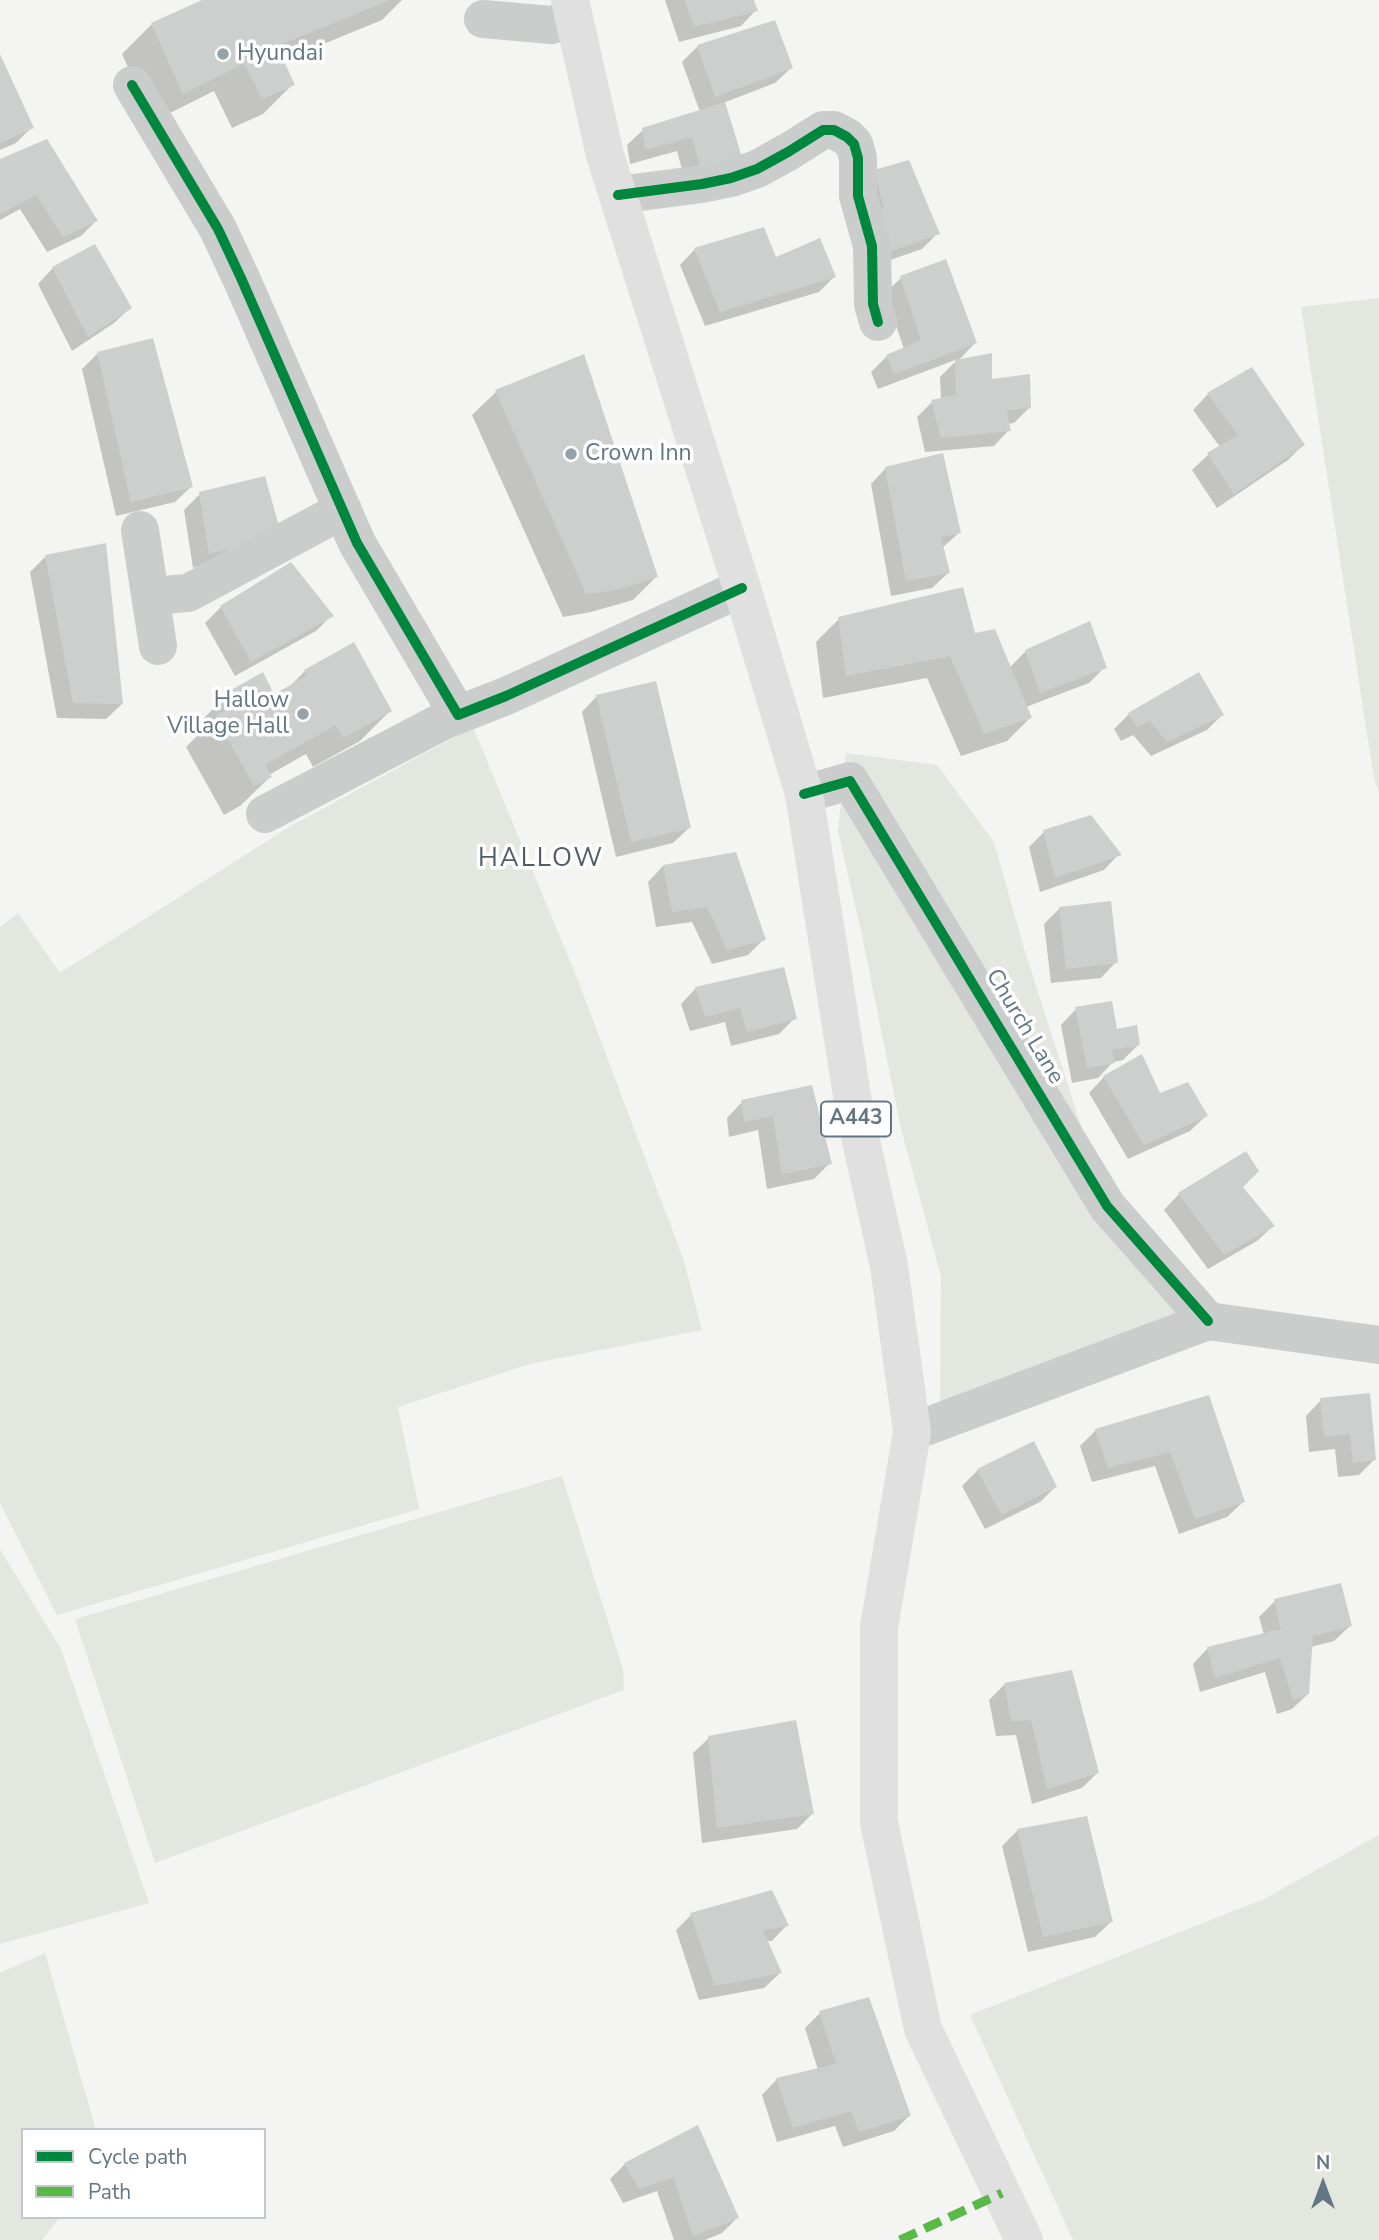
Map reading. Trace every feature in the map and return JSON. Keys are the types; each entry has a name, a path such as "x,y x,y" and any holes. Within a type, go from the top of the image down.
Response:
{"main road":[{"name":"A443","path":"572,9 605,155 804,793 855,1114 889,1266 912,1432 879,1627 879,1823 923,2029 1024,2240"}],"street":[{"path":"484,19 551,25 572,9"},
{"path":"132,85 218,229 357,543 458,715"},
{"path":"618,195 731,178 757,169 823,130 834,130 848,137 854,144 858,159 858,196 872,246 873,304 878,322"},
{"path":"151,596 188,593 343,510"},
{"path":"140,530 158,646"},
{"path":"265,814 458,715 506,696 742,588"},
{"name":"Church Lane","path":"804,793 850,781 1107,1206 1208,1321"},
{"path":"912,1432 1208,1321 1379,1345"}],"shaded area":[{"path":"1379,298 1379,793 1374,779 1301,307"},
{"path":"473,727 577,978 683,1258 702,1330 530,1364 398,1407 419,1509 57,1615 0,1503 0,927 18,913 60,973 289,827"},
{"path":"846,753 937,765 994,842 1025,952 1107,1206 1208,1321 940,1405 941,1276 901,1129 838,831"},
{"path":"562,1476 623,1669 624,1690 155,1863 75,1619"},
{"path":"0,1549 61,1649 149,1903 0,1944"},
{"path":"1379,1835 1379,2240 1073,2240 970,2015 1264,1899"},
{"path":"45,1953 95,2128 21,2128 21,2219 58,2219 42,2240 0,2240 0,1973"}],"building":[{"name":"Hyundai","path":"202,0 390,0 277,46 295,85 262,99 244,63 183,94 151,23"},
{"path":"685,0 754,0 758,11 694,27"},
{"path":"775,20 793,68 715,97 697,45"},
{"path":"0,54 34,128 0,143"},
{"path":"725,102 745,167 703,178 692,137 645,150 642,128"},
{"path":"47,139 98,221 63,237 36,195 0,214 0,159"},
{"path":"909,160 940,234 885,253 869,213 884,208 874,170"},
{"path":"764,227 776,257 820,238 836,277 720,312 694,248"},
{"path":"95,244 132,308 88,337 52,267"},
{"path":"946,259 977,343 894,374 886,355 921,340 900,276"},
{"path":"153,338 193,487 131,502 97,352"},
{"path":"992,353 992,379 1030,374 1031,408 1006,410 1011,431 941,438 931,400 956,395 955,360"},
{"name":"Crown Inn","path":"584,354 658,577 616,590 586,594 495,390"},
{"path":"1252,367 1305,445 1234,494 1207,453 1238,435 1207,393"},
{"path":"943,453 961,533 941,537 950,573 906,581 885,467"},
{"path":"265,476 282,537 209,554 199,492"},
{"path":"106,543 123,704 73,703 45,555"},
{"path":"291,562 334,616 251,662 220,606"},
{"path":"963,587 975,633 995,629 1032,718 984,734 950,656 846,676 838,617"},
{"path":"1090,621 1107,668 1040,693 1025,650"},
{"name":"Hallow Village Hall","path":"354,642 392,711 343,738 336,725 265,765 272,777 254,786 215,716 233,706 226,693 263,672 274,694 307,676 304,670"},
{"path":"1199,672 1224,715 1167,742 1150,721 1137,727 1128,713"},
{"path":"656,681 691,828 631,842 596,695"},
{"path":"1091,815 1122,855 1055,878 1043,830"},
{"path":"736,852 766,940 727,950 707,907 672,912 663,865"},
{"path":"1111,901 1118,963 1066,969 1059,907"},
{"path":"784,967 797,1019 747,1032 740,1008 705,1017 695,987"},
{"path":"1112,1001 1117,1029 1137,1025 1140,1045 1112,1050 1115,1063 1087,1068 1075,1007"},
{"path":"1142,1054 1160,1093 1188,1082 1208,1116 1144,1145 1103,1076"},
{"path":"812,1085 832,1164 782,1174 773,1116 744,1122 741,1100"},
{"path":"1246,1151 1259,1171 1243,1187 1275,1226 1224,1255 1178,1193"},
{"path":"1370,1393 1376,1460 1353,1463 1350,1434 1324,1437 1320,1398"},
{"path":"1209,1395 1245,1502 1195,1519 1170,1452 1108,1468 1095,1429"},
{"path":"1034,1441 1057,1487 1001,1515 977,1469"},
{"path":"1341,1583 1352,1626 1313,1636 1309,1694 1293,1700 1280,1658 1215,1678 1207,1647 1281,1629 1274,1599"},
{"path":"1072,1670 1099,1773 1047,1789 1031,1720 1011,1721 1004,1683"},
{"path":"796,1720 814,1814 717,1828 708,1736"},
{"path":"1087,1816 1113,1922 1043,1937 1017,1829"},
{"path":"772,1890 789,1926 763,1930 782,1973 715,1986 690,1913"},
{"path":"869,1997 911,2116 859,2132 851,2111 793,2128 776,2078 836,2064 819,2011"},
{"path":"698,2125 739,2218 693,2236 673,2177 639,2189 624,2163"}],"marked path":[{"path":"900,2240 1002,2193"}],"cycle path":[{"path":"132,85 218,229 357,543 458,715 506,696 742,588"},
{"path":"618,195 731,178 757,169 823,130 834,130 854,144 858,158 858,196 872,246 873,304 878,322"},
{"path":"804,794 850,781 1107,1206 1208,1321"}],"place":[{"name":"Hyundai","path":"223,54"},
{"name":"Crown Inn","path":"571,454"},
{"name":"Hallow Village Hall","path":"303,714"}],"district":[{"name":"HALLOW","path":"541,860"}]}
